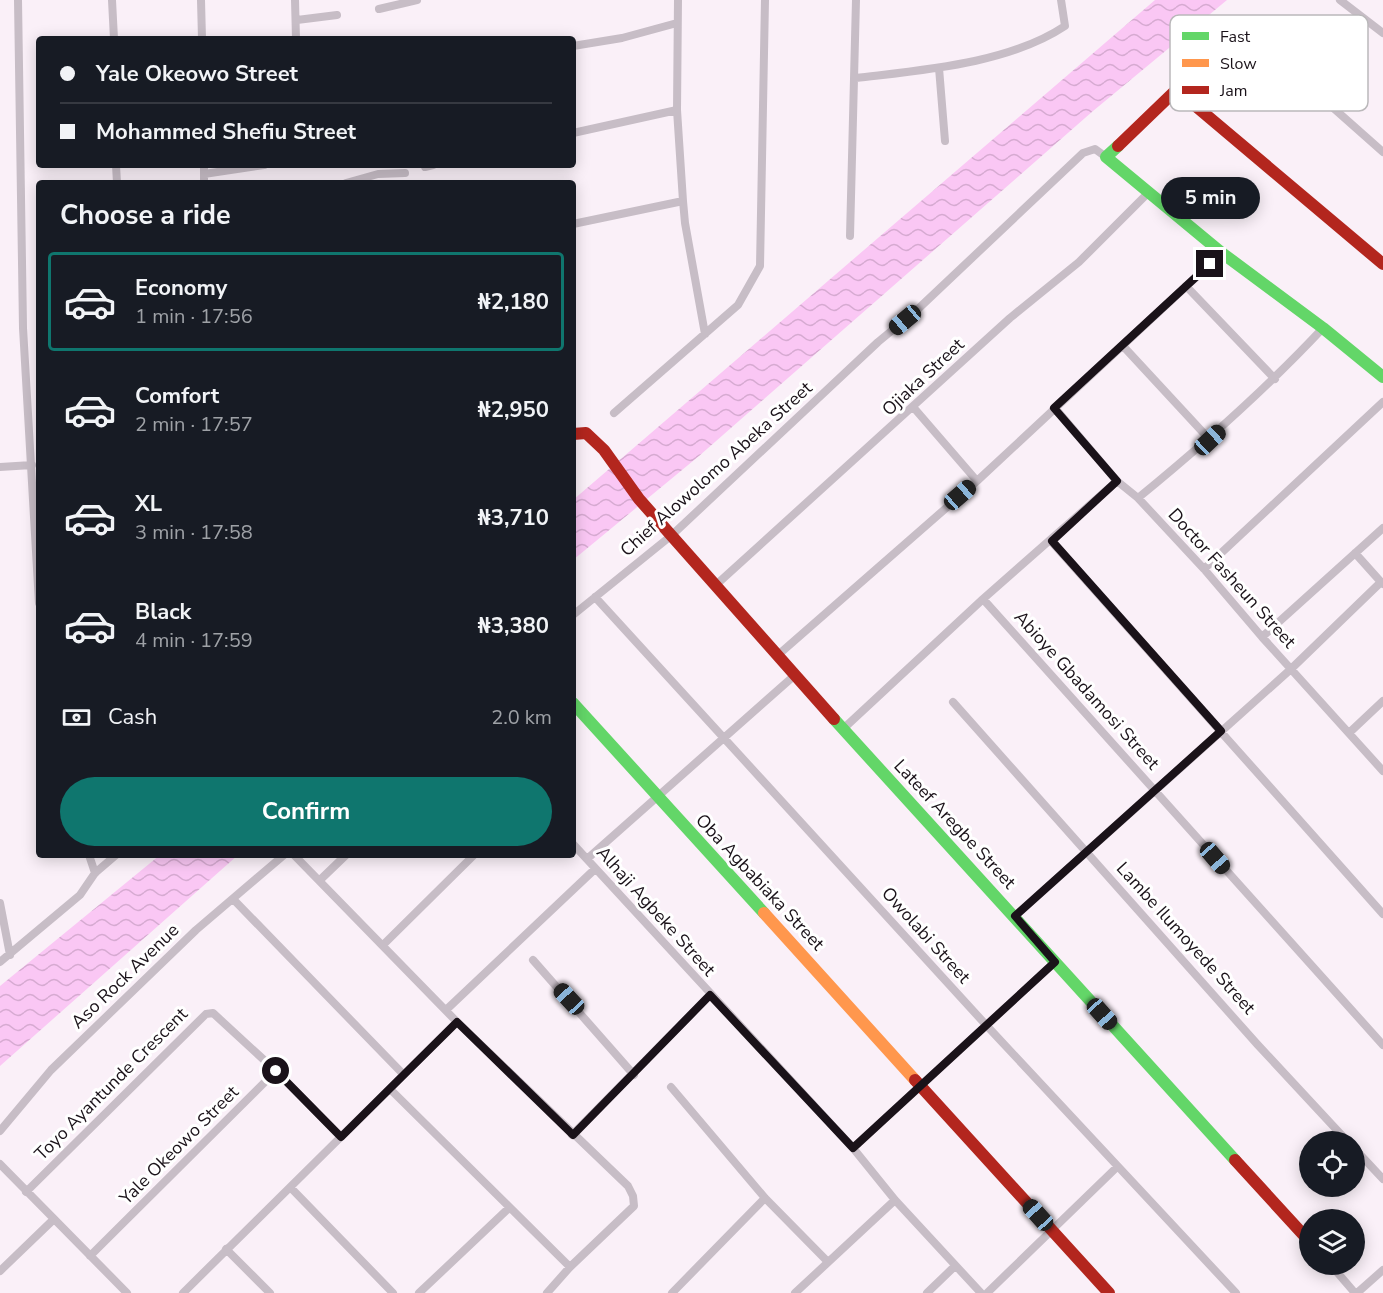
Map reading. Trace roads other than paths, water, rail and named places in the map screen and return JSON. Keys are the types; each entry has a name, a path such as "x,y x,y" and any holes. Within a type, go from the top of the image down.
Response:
{"street":[{"path":"18,0 23,338 36,536"},
{"path":"112,0 114,36"},
{"path":"201,0 202,36"},
{"path":"295,0 296,36"},
{"path":"379,9 417,0"},
{"path":"678,0 677,110 683,201 705,334"},
{"path":"614,413 738,305 760,266 765,0"},
{"path":"850,236 856,78 856,0"},
{"path":"856,78 939,68 1006,52 1065,26 1061,0"},
{"path":"1340,0 1360,15"},
{"path":"297,20 337,15"},
{"path":"1368,21 1383,33"},
{"path":"576,46 622,38 677,23"},
{"path":"939,68 945,141"},
{"path":"1170,96 1106,157 1222,253 1323,328 1383,377"},
{"path":"576,133 677,110"},
{"path":"1202,111 1383,264"},
{"path":"1337,111 1383,152"},
{"name":"Chief Alowolomo Abeka Street","path":"576,613 672,535 878,342 918,309 1032,198 1086,150 1095,148 1106,157"},
{"path":"204,174 244,168"},
{"path":"357,180 378,174 405,173"},
{"name":"Ojiaka Street","path":"717,584 914,408 1010,318 1079,262 1149,192"},
{"path":"576,223 683,201"},
{"path":"778,655 977,481 1222,253"},
{"path":"1186,286 1275,379"},
{"path":"1138,498 1210,440 1275,379 1323,328"},
{"path":"1124,346 1210,440"},
{"path":"1204,569 1383,402"},
{"path":"914,408 977,481"},
{"name":"Doctor Fasheun Street","path":"1054,408 1117,481 1138,498 1204,569 1383,771"},
{"name":"Lateef Aregbe Street","path":"576,434 586,433 604,450 656,517 843,729 1299,1230"},
{"path":"0,467 32,465"},
{"path":"843,729 983,599 1052,541 1117,481"},
{"path":"1262,637 1383,528"},
{"path":"1052,541 1383,914"},
{"path":"1015,916 1291,669 1382,583 1355,553"},
{"name":"Owolabi Street","path":"595,597 987,1026 1236,1293"},
{"name":"Abioye Gbadamosi Street","path":"983,599 1383,1045"},
{"path":"587,859 795,675"},
{"path":"1348,733 1383,701"},
{"name":"Lambe Ilumoyede Street","path":"953,702 1338,1131"},
{"name":"Oba Agbabiaka Street","path":"576,706 922,1085 1108,1293"},
{"name":"Alhaji Agbeke Street","path":"576,847 853,1148 895,1200 981,1293"},
{"path":"90,858 95,873"},
{"path":"0,962 80,895 95,873 112,858"},
{"name":"Aso Rock Avenue","path":"0,1131 51,1070 196,930 281,858"},
{"path":"297,858 384,944 457,1022 628,1186 633,1196 634,1206 570,1267 547,1293"},
{"path":"320,880 343,858"},
{"path":"384,944 471,858"},
{"path":"446,1010 595,869"},
{"path":"234,900 403,1074"},
{"path":"0,903 10,955"},
{"path":"533,960 634,1075"},
{"path":"853,1148 1055,962"},
{"path":"573,1135 710,995"},
{"name":"Toyo Ayantunde Crescent","path":"26,1192 206,1014 213,1014 276,1071"},
{"path":"183,1293 457,1022"},
{"path":"276,1071 341,1137"},
{"name":"Yale Okeowo Street","path":"90,1256 276,1071"},
{"path":"671,1087 765,1198 828,1262"},
{"path":"390,1089 570,1267"},
{"path":"1365,1160 1383,1179"},
{"path":"0,1164 127,1293"},
{"path":"987,1293 1117,1167"},
{"path":"291,1188 393,1293"},
{"path":"672,1293 765,1198"},
{"path":"795,1293 895,1200"},
{"path":"419,1293 509,1208"},
{"path":"0,1270 54,1220"},
{"path":"226,1249 270,1293"},
{"path":"927,1293 955,1266"},
{"path":"1340,1275 1356,1293 1383,1270"}],"water":[{"path":"1155,0 1227,0 1209,15 1170,15 1170,47 1093,111 699,456 576,558 576,497"},
{"path":"156,858 235,858 0,1066 0,986"}]}
